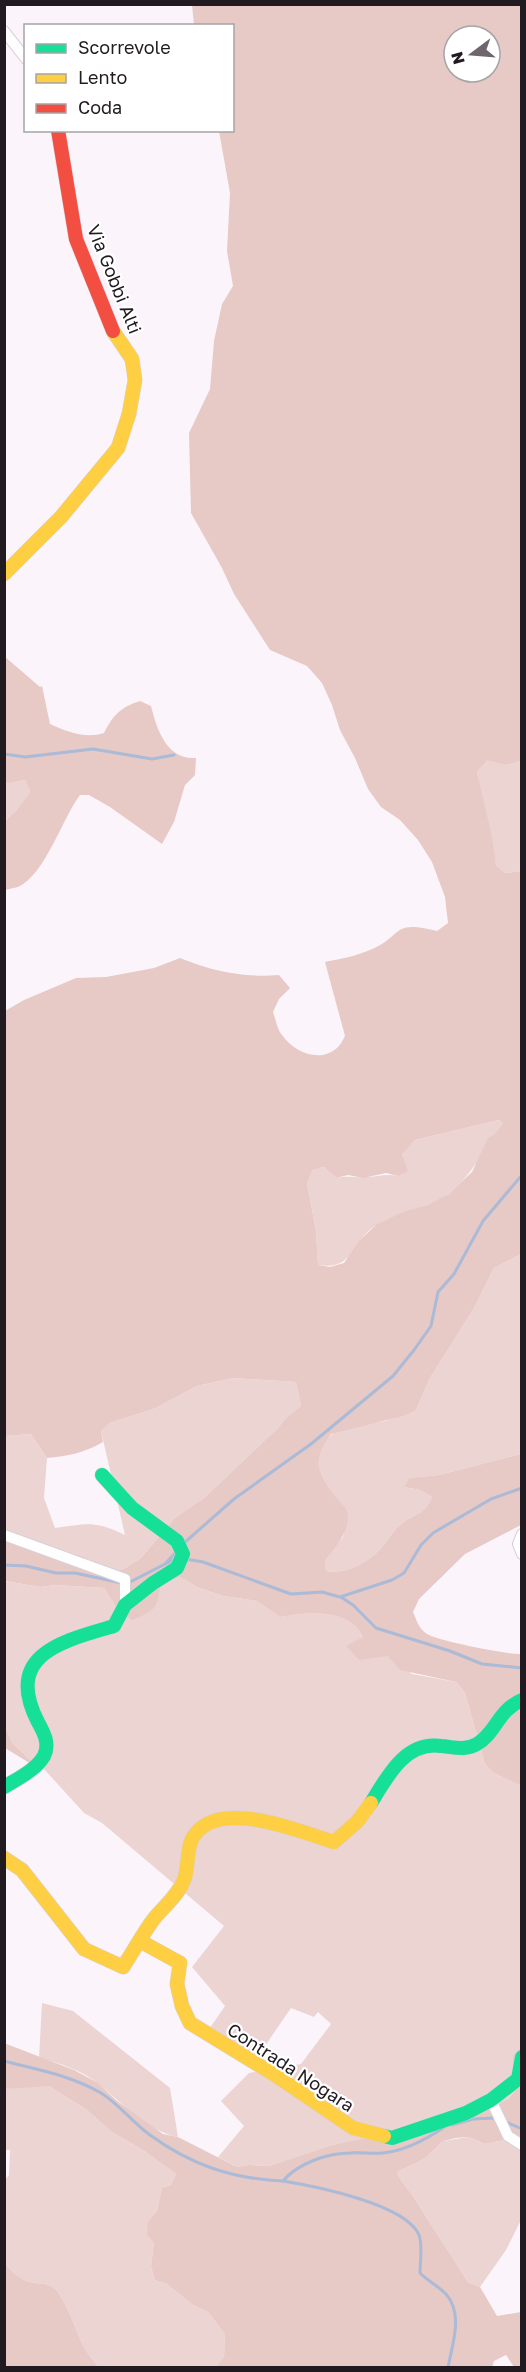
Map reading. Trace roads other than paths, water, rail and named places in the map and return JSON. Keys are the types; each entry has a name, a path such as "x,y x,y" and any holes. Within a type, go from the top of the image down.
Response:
{"street":[{"path":"4,31 24,56"},
{"name":"Via Gobbi Alti","path":"4,574 61,517 118,448 129,414 135,380 132,359 114,334 76,239 58,132"},
{"path":"4,1787 39,1765 47,1752 47,1740 27,1695 31,1671 39,1655 80,1636 114,1626 125,1605 177,1568 183,1554 177,1541 132,1508 102,1475"},
{"path":"522,1534 518,1544 522,1554"},
{"path":"4,1535 125,1579 125,1605"},
{"path":"4,1858 22,1870 84,1949 123,1966 153,1920 174,1896 184,1880 192,1839 205,1826 222,1817 253,1818 334,1842 345,1836 398,1763 415,1748 432,1744 468,1749 479,1743 500,1713 514,1702 522,1700"},
{"name":"Contrada Nogara","path":"140,1941 180,1963 177,1984 182,2007 190,2023 218,2043 275,2075 353,2128 392,2138 466,2113 491,2100"},
{"path":"522,2057 518,2079 491,2100 508,2136 522,2145"}],"waterway":[{"path":"4,754 25,757 93,749 152,759 174,755"},
{"path":"184,1543 234,1499 311,1444 393,1376 431,1326 438,1292 454,1274 483,1221 522,1175"},
{"path":"185,1559 203,1562 291,1594 322,1592 340,1597 392,1580 404,1573 421,1545 433,1533 491,1499 522,1488"},
{"path":"166,1563 176,1552"},
{"path":"128,1583 173,1560"},
{"path":"4,1565 26,1566 56,1573 75,1573 122,1583"},
{"path":"341,1597 353,1605 376,1628 450,1651 482,1664 522,1668"},
{"path":"4,2061 54,2074 101,2093 150,2135 181,2155 213,2168 265,2180 283,2181 305,2164 323,2157 342,2153 379,2153 399,2150 443,2128"},
{"path":"452,2125 473,2119 495,2118"},
{"path":"504,2121 522,2129"},
{"path":"283,2181 358,2198 397,2214 411,2224 420,2240 420,2273 446,2294 454,2311 456,2320 454,2340 448,2368"}]}
